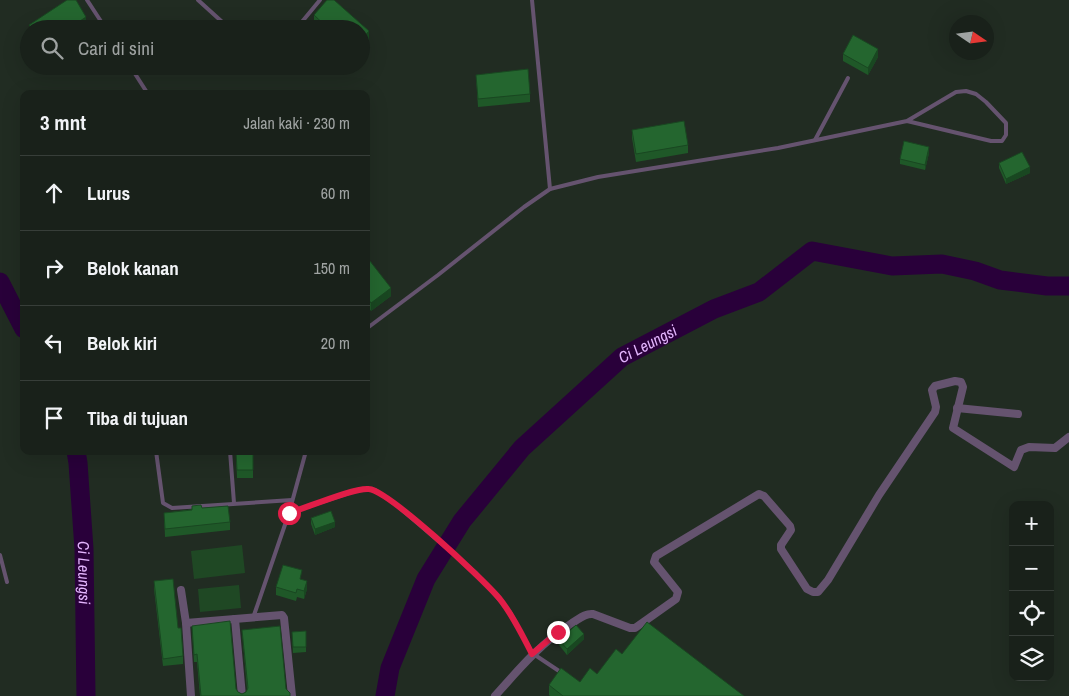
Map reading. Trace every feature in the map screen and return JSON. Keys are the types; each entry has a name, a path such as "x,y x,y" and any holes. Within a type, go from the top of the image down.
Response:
{"street":[{"path":"495,696 532,654 558,632 587,614 593,614 630,628 638,627 677,597 677,590 654,562 656,556 759,494 764,496 790,526 790,533 781,545 781,549 807,589 818,592 828,580 879,495 935,412 936,407 932,390 934,387 956,381 961,382 963,387 952,425 954,430 1014,467 1021,450 1029,447 1055,448 1069,437"},
{"path":"957,408 1018,414"},
{"path":"181,590 186,623 191,696"},
{"path":"186,623 280,614 284,618 292,696"},
{"path":"235,619 242,696"}],"lane":[{"path":"87,0 100,20"},
{"path":"198,0 220,20"},
{"path":"303,20 320,0"},
{"path":"532,0 550,189"},
{"path":"136,75 145,90"},
{"path":"815,140 848,78"},
{"path":"370,326 550,189 598,177 778,148 907,121 956,92 966,91 976,94 986,102 1006,123 1006,135 1002,140 992,141 907,121"},
{"path":"157,455 163,503 167,506 177,509 234,503 292,500"},
{"path":"230,455 234,503"},
{"path":"253,618 289,513 305,455"},
{"path":"289,513 361,489 375,490 395,504 476,573 510,612 532,654 564,675"},
{"path":"0,555 7,582"}],"green space":[{"path":"242,545 245,573 194,579 191,551"},
{"path":"239,585 241,608 200,612 198,589"}],"building":[{"path":"67,0 76,0 86,17 82,20 37,20"},
{"path":"327,0 334,0 357,20 319,20 314,15"},
{"path":"853,35 878,49 868,68 843,54"},
{"path":"528,69 530,94 478,99 476,75"},
{"path":"684,121 688,145 636,154 632,130"},
{"path":"904,141 929,147 925,165 900,159"},
{"path":"1022,152 1030,167 1006,179 999,163"},
{"path":"370,261 391,288 371,303 370,302"},
{"path":"236,455 253,455 253,470 237,470"},
{"path":"201,505 202,508 228,506 230,522 165,529 164,513 192,510 192,506"},
{"path":"331,511 335,522 315,529 311,518"},
{"path":"283,565 302,570 300,579 307,581 304,591 297,589 296,593 276,587"},
{"path":"173,579 178,628 181,628 183,656 163,659 154,581"},
{"path":"230,621 236,689 238,692 242,694 248,688 242,630 280,626 286,689 290,696 201,696 197,654 194,655 192,626"},
{"path":"647,622 744,696 563,696 549,685 561,668 580,682 590,668 597,674 616,649 622,654"},
{"path":"576,625 584,634 567,649 559,640"},
{"path":"306,631 306,647 293,647 292,632"}],"waterway":[{"name":"Ci Leungsi","path":"385,696 390,668 426,579 462,521 522,448 622,357 714,309 759,292 812,251 892,266 942,264 975,271 1000,280 1047,286 1069,286"},
{"name":"Ci Leungsi","path":"0,282 20,321"},
{"name":"Ci Leungsi","path":"77,455 84,549 86,696"}],"route":[{"path":"289,513 361,489 375,490 395,504 476,573 510,612 532,654 558,632"}]}
